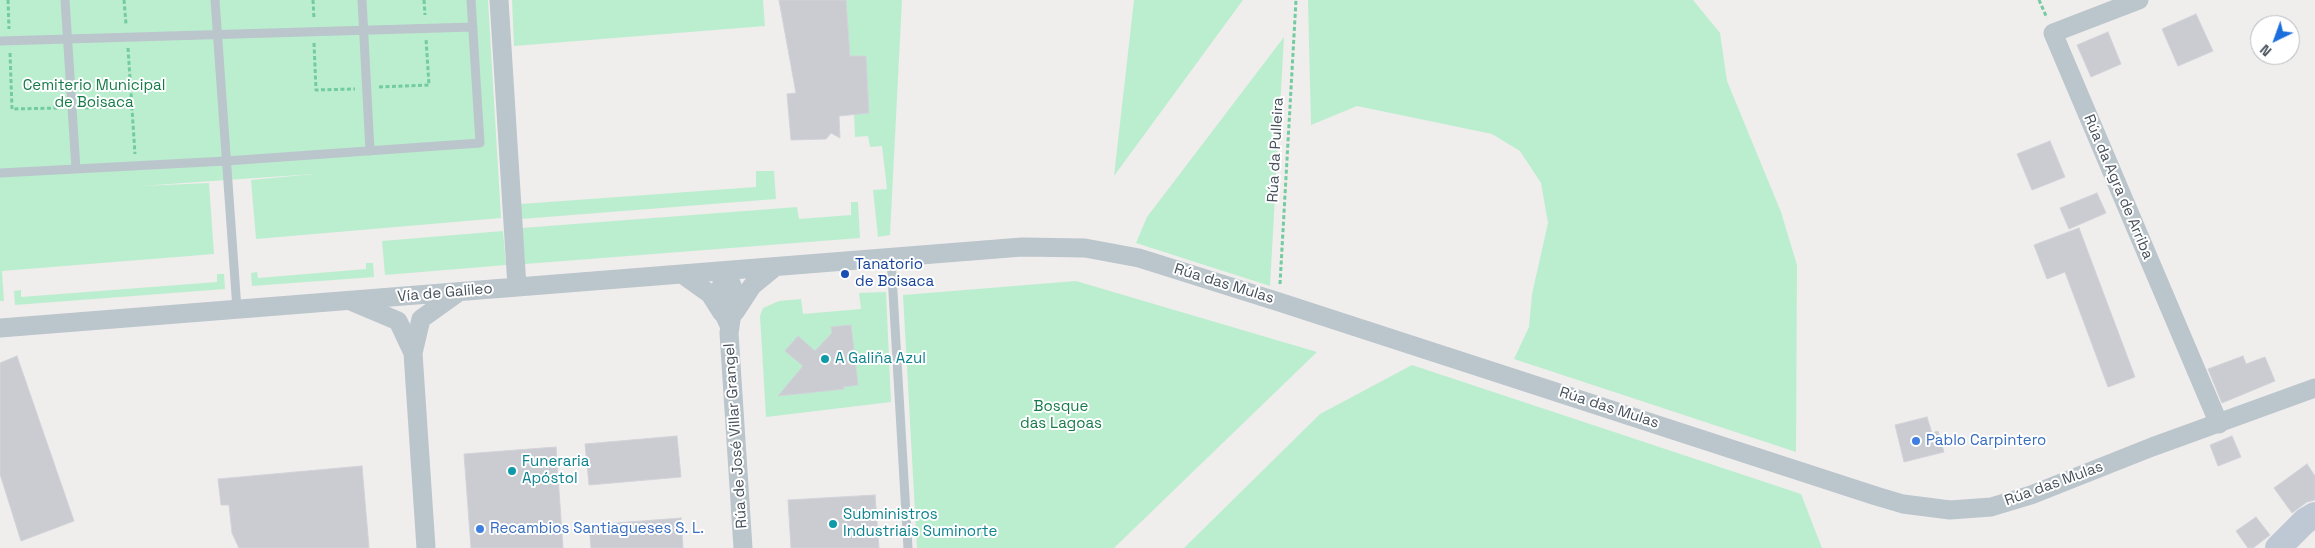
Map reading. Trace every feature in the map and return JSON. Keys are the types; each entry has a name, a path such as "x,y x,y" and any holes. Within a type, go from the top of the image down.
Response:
{"main road":[{"path":"2278,548 2305,521 2315,515"}],"street":[{"path":"499,0 517,287"},
{"name":"Rúa da Agra de Arriba","path":"2139,0 2053,33 2219,424"},
{"name":"Rúa das Mulas","path":"891,258 1054,246 1085,248 1140,258 1876,496 1926,508 1970,510 2012,502 2152,447 2315,388"},
{"name":"Vía de Galileo","path":"0,328 891,258"},
{"name":"Rúa de José Villar Grangel","path":"729,325 738,305 746,294 774,268"},
{"name":"Rúa de José Villar Grangel","path":"726,271 735,293 729,325 743,548"},
{"name":"Rúa de José Villar Grangel","path":"682,274 710,294 729,325"},
{"path":"351,301 406,323 421,319 439,304 460,292"},
{"path":"424,295 425,307 413,353 426,548"},
{"path":"390,298 413,353"}],"lane":[{"path":"66,0 76,169"},
{"path":"215,0 237,310"},
{"path":"362,0 370,151"},
{"path":"0,173 226,161 480,143 471,0"},
{"path":"5,41 473,27"},
{"path":"891,258 908,548"}],"path":[{"path":"8,0 5,41 12,110 132,106"},
{"path":"124,0 136,166"},
{"name":"Rúa da Pulleira","path":"1279,302 1296,0"}],"green space":[{"name":"Cemiterio Municipal de Boisaca","path":"0,0 488,0 501,218 256,239 251,180 314,174 140,186 209,183 214,254 2,271 4,301 0,301"},
{"path":"512,0 763,0 765,26 514,46"},
{"path":"846,0 902,0 890,235 878,237 873,190 887,189 882,146 870,147 868,136 855,137 854,114 869,113 866,56 850,56"},
{"path":"1134,0 1243,0 1114,176"},
{"path":"1308,0 1693,0 1720,33 1727,81 1781,212 1797,265 1796,452 1514,359 1529,327 1532,294 1548,223 1541,183 1520,151 1492,134 1357,106 1311,125"},
{"path":"1284,37 1270,286 1136,243 1147,217"},
{"path":"756,171 774,171 776,199 521,219 521,204 756,187"},
{"path":"851,202 858,202 860,238 525,264 522,228 797,207 799,219 851,215"},
{"path":"503,231 506,265 385,275 382,241"},
{"path":"366,263 373,263 374,277 252,286 251,273 257,272 258,278 366,269"},
{"path":"217,274 224,274 225,289 15,305 14,291 21,290 21,297 217,282"},
{"name":"Bosque das Lagoas","path":"1076,281 1317,352 1114,548 917,548 903,295"},
{"path":"886,292 891,402 766,417 760,316 763,308 779,301 801,299 803,314 861,309 859,293"},
{"path":"1412,365 1801,494 1822,548 1184,548 1320,414"}],"building":[{"path":"779,0 846,0 850,56 866,56 869,113 839,116 840,138 831,133 826,139 791,140 787,94 796,93"},
{"path":"2196,14 2213,51 2178,66 2162,29"},
{"path":"2108,32 2121,64 2091,77 2077,45"},
{"path":"2050,141 2065,177 2032,190 2017,154"},
{"path":"2097,193 2106,213 2069,229 2060,208"},
{"path":"2079,228 2135,377 2108,387 2065,272 2047,279 2034,245"},
{"name":"A Galiña Azul","path":"851,325 858,385 843,387 844,389 778,396 803,366 785,351 798,336 815,351 832,333 831,327"},
{"path":"17,356 74,521 21,541 0,474 0,363"},
{"path":"2243,356 2246,364 2265,357 2275,381 2222,403 2208,369"},
{"path":"1927,417 1932,433 1938,431 1944,452 1904,462 1895,425"},
{"path":"677,436 681,477 589,485 585,444"},
{"path":"2232,436 2241,457 2218,466 2210,445"},
{"path":"556,447 563,548 471,548 464,454"},
{"path":"2307,464 2315,476 2315,500 2307,502 2292,513 2274,488"},
{"path":"362,466 369,548 239,548 232,533 229,505 221,505 218,479"},
{"name":"Subministros Industriais Suminorte","path":"875,495 879,548 791,548 788,500"},
{"path":"2256,517 2270,535 2253,548 2248,548 2236,531"},
{"path":"681,518 683,548 591,548 589,525"}],"place":[{"name":"Tanatorio de Boisaca","path":"845,274"},
{"name":"A Galiña Azul","path":"825,359"},
{"name":"Pablo Carpintero","path":"1916,441"},
{"name":"Funeraria Apóstol","path":"512,471"},
{"name":"Subministros Industriais Suminorte","path":"833,524"},
{"name":"Recambios Santiagueses S. L.","path":"480,529"}]}
